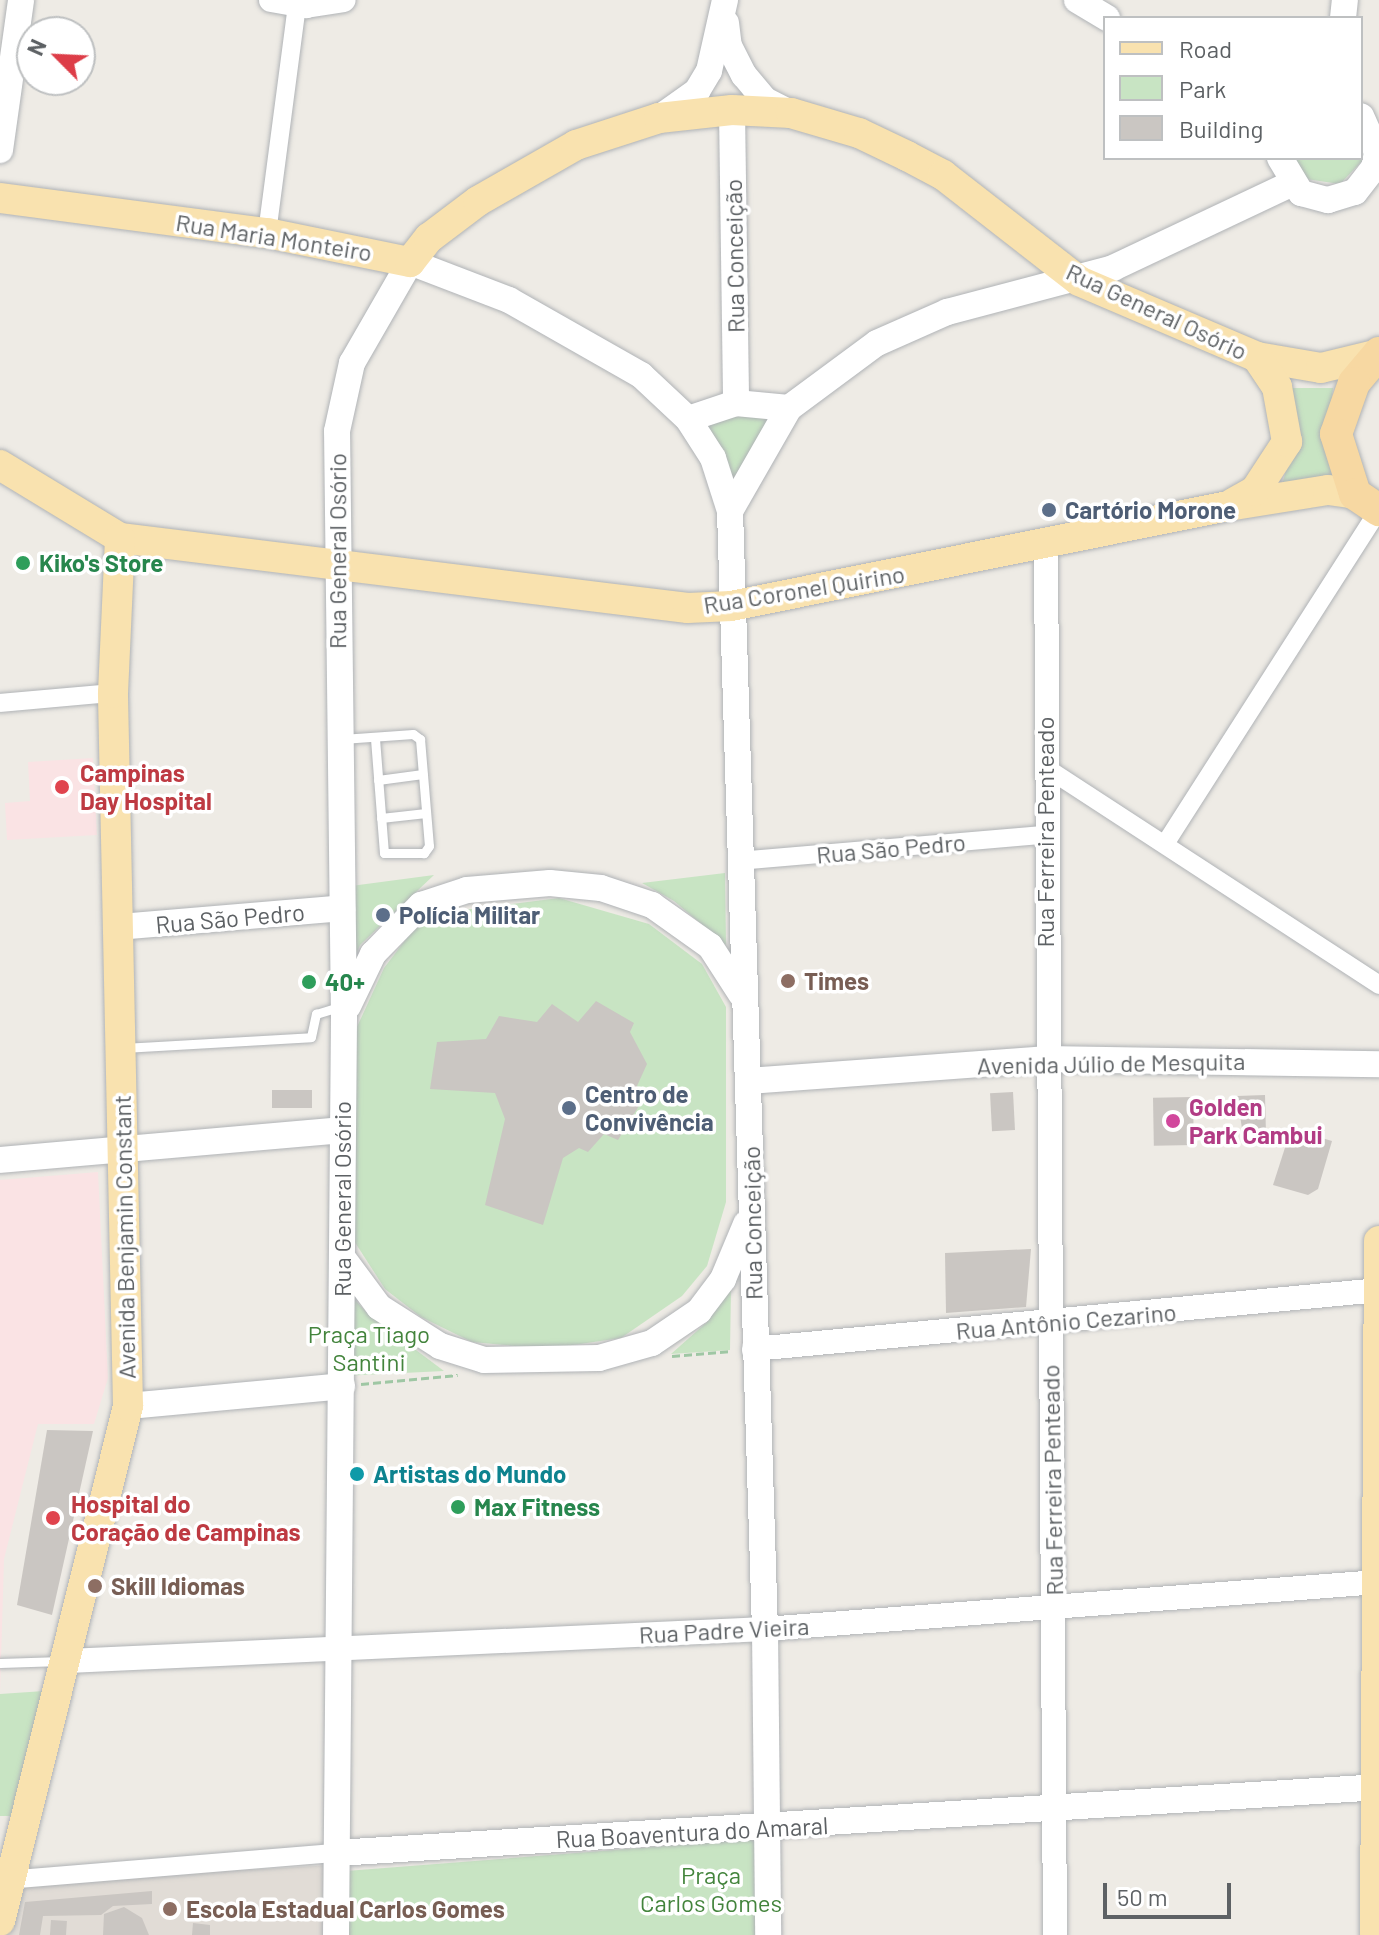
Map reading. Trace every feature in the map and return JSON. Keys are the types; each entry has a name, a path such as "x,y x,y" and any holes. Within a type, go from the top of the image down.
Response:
{"highway":[{"path":"1371,505 1336,434 1343,404 1377,354"}],"main road":[{"path":"0,150 4,94 21,0"},
{"path":"1077,0 1104,16"},
{"path":"724,1 729,46 744,75 765,100 791,113"},
{"path":"659,118 689,98 709,71 724,1"},
{"name":"Rua General Osório","path":"336,1935 342,1646 344,1012 334,563 343,394 367,330 410,262 429,238 490,194 576,145 659,118 732,110 791,113 859,133 943,175 1079,281 1257,357 1321,368 1377,354"},
{"name":"Rua Conceição","path":"732,110 736,403"},
{"path":"1281,160 1291,184 1328,200 1372,186 1372,129"},
{"path":"730,511 789,408 877,343 947,312 1079,281 1291,184"},
{"name":"Rua Maria Monteiro","path":"0,198 267,233 410,262 509,300 614,356 688,419 713,458 730,511"},
{"path":"1228,506 1255,491 1287,442 1277,387 1257,357"},
{"path":"688,419 736,403 789,408"},
{"name":"Rua Coronel Quirino","path":"0,465 120,538 334,563 646,606 731,606 1046,546 1228,506 1328,490 1371,505"},
{"name":"Rua Conceição","path":"730,511 741,994 748,1081 765,1629 768,1935"},
{"name":"Avenida Benjamin Constant","path":"0,1921 6,1880 68,1661 128,1406 113,693 120,538"},
{"path":"344,1012 373,954 402,918 441,895 512,885 601,888 652,905 710,946 741,994"},
{"name":"Rua São Pedro","path":"118,927 342,908"},
{"name":"Avenida Júlio de Mesquita","path":"748,1081 1045,1059 1379,1064"},
{"path":"0,1160 342,1130"},
{"path":"342,1257 379,1307 440,1346 484,1360 599,1358 652,1343 699,1311 737,1252 752,1205"},
{"path":"1375,1935 1379,1241"},
{"path":"128,1406 342,1386"},
{"name":"Rua Boaventura do Amaral","path":"337,1853 1056,1810 1377,1787"}],"street":[{"path":"271,0 297,4 344,0"},
{"path":"267,233 297,4"},
{"path":"1165,844 1371,505"},
{"name":"Rua Ferreira Penteado","path":"1046,546 1043,835 1055,1935"},
{"path":"0,703 113,693"},
{"path":"1045,767 1379,985"},
{"name":"Rua São Pedro","path":"738,861 1043,835"},
{"name":"Rua Antônio Cezarino","path":"754,1349 1049,1324 1379,1290"},
{"name":"Rua Padre Vieira","path":"68,1661 342,1646 765,1629 1377,1582"},
{"name":"Rua Boaventura do Amaral","path":"6,1880 337,1853"}],"lane":[{"path":"338,739 417,736 429,846 424,853 387,855 375,739"},
{"path":"378,780 423,774"},
{"path":"381,818 426,813"},
{"path":"120,1049 307,1038 314,1035 316,1014 344,1012"},
{"path":"0,1663 68,1661"}],"shaded area":[{"name":"Campinas Day Hospital","path":"93,758 97,835 7,840 5,803 30,801 28,762"},
{"path":"98,1172 108,1378 94,1424 38,1424 4,1559 0,1694 0,1180"},
{"name":"Escola Estadual Carlos Gomes","path":"333,1865 332,1935 4,1935 10,1883"}],"green space":[{"path":"1363,150 1364,159 1340,184 1306,179 1292,160 1363,160"},
{"path":"1290,388 1333,388 1328,432 1338,480 1281,489 1297,430"},
{"path":"771,416 731,485 701,422 711,417"},
{"path":"725,873 726,945 674,901 642,883"},
{"path":"434,875 360,945 346,976 351,886"},
{"path":"559,898 649,924 702,964 726,1007 726,1202 707,1266 682,1296 621,1338 546,1349 472,1342 421,1317 385,1289 349,1233 351,1040 384,968 413,930 447,912"},
{"name":"Praça Tiago Santini","path":"345,1289 368,1314 444,1371 342,1376"},
{"path":"731,1289 730,1350 671,1354 707,1322"},
{"path":"59,1690 23,1816 0,1816 0,1694"},
{"name":"Praça Carlos Gomes","path":"755,1839 758,1935 345,1935 346,1871"}],"building":[{"name":"Centro de Convivência","path":"596,1001 634,1023 630,1032 647,1064 637,1086 645,1096 618,1140 604,1134 588,1152 579,1148 563,1158 543,1225 485,1205 505,1119 495,1093 430,1089 437,1042 486,1039 499,1016 537,1022 552,1004 578,1022"},
{"path":"272,1090 312,1090 312,1108 272,1108"},
{"path":"1013,1092 1015,1130 992,1131 990,1093"},
{"path":"1265,1095 1266,1134 1243,1135 1237,1096"},
{"name":"Golden Park Cambui","path":"1193,1097 1194,1145 1154,1146 1153,1098"},
{"path":"1291,1129 1332,1141 1318,1189 1308,1195 1273,1185"},
{"path":"1031,1249 1026,1307 946,1313 945,1253"},
{"name":"Hospital do Coração de Campinas","path":"47,1430 93,1431 52,1615 17,1605"},
{"path":"152,1891 152,1904 113,1906 101,1915 43,1916 40,1935 19,1935 25,1902"},
{"path":"124,1907 142,1918 149,1935 103,1935 104,1914"},
{"path":"51,1920 67,1921 66,1935 50,1935"},
{"path":"193,1923 210,1925 210,1935 192,1935"}],"place":[{"name":"Cartório Morone","path":"1049,510"},
{"name":"Kiko's Store","path":"23,563"},
{"name":"Campinas Day Hospital","path":"62,787"},
{"name":"Polícia Militar","path":"383,915"},
{"name":"Times","path":"788,981"},
{"name":"40+","path":"309,982"},
{"name":"Centro de Convivência","path":"569,1108"},
{"name":"Golden Park Cambui","path":"1173,1121"},
{"name":"Artistas do Mundo","path":"357,1474"},
{"name":"Max Fitness","path":"458,1507"},
{"name":"Hospital do Coração de Campinas","path":"53,1518"},
{"name":"Skill Idiomas","path":"95,1586"},
{"name":"Escola Estadual Carlos Gomes","path":"170,1909"}]}
